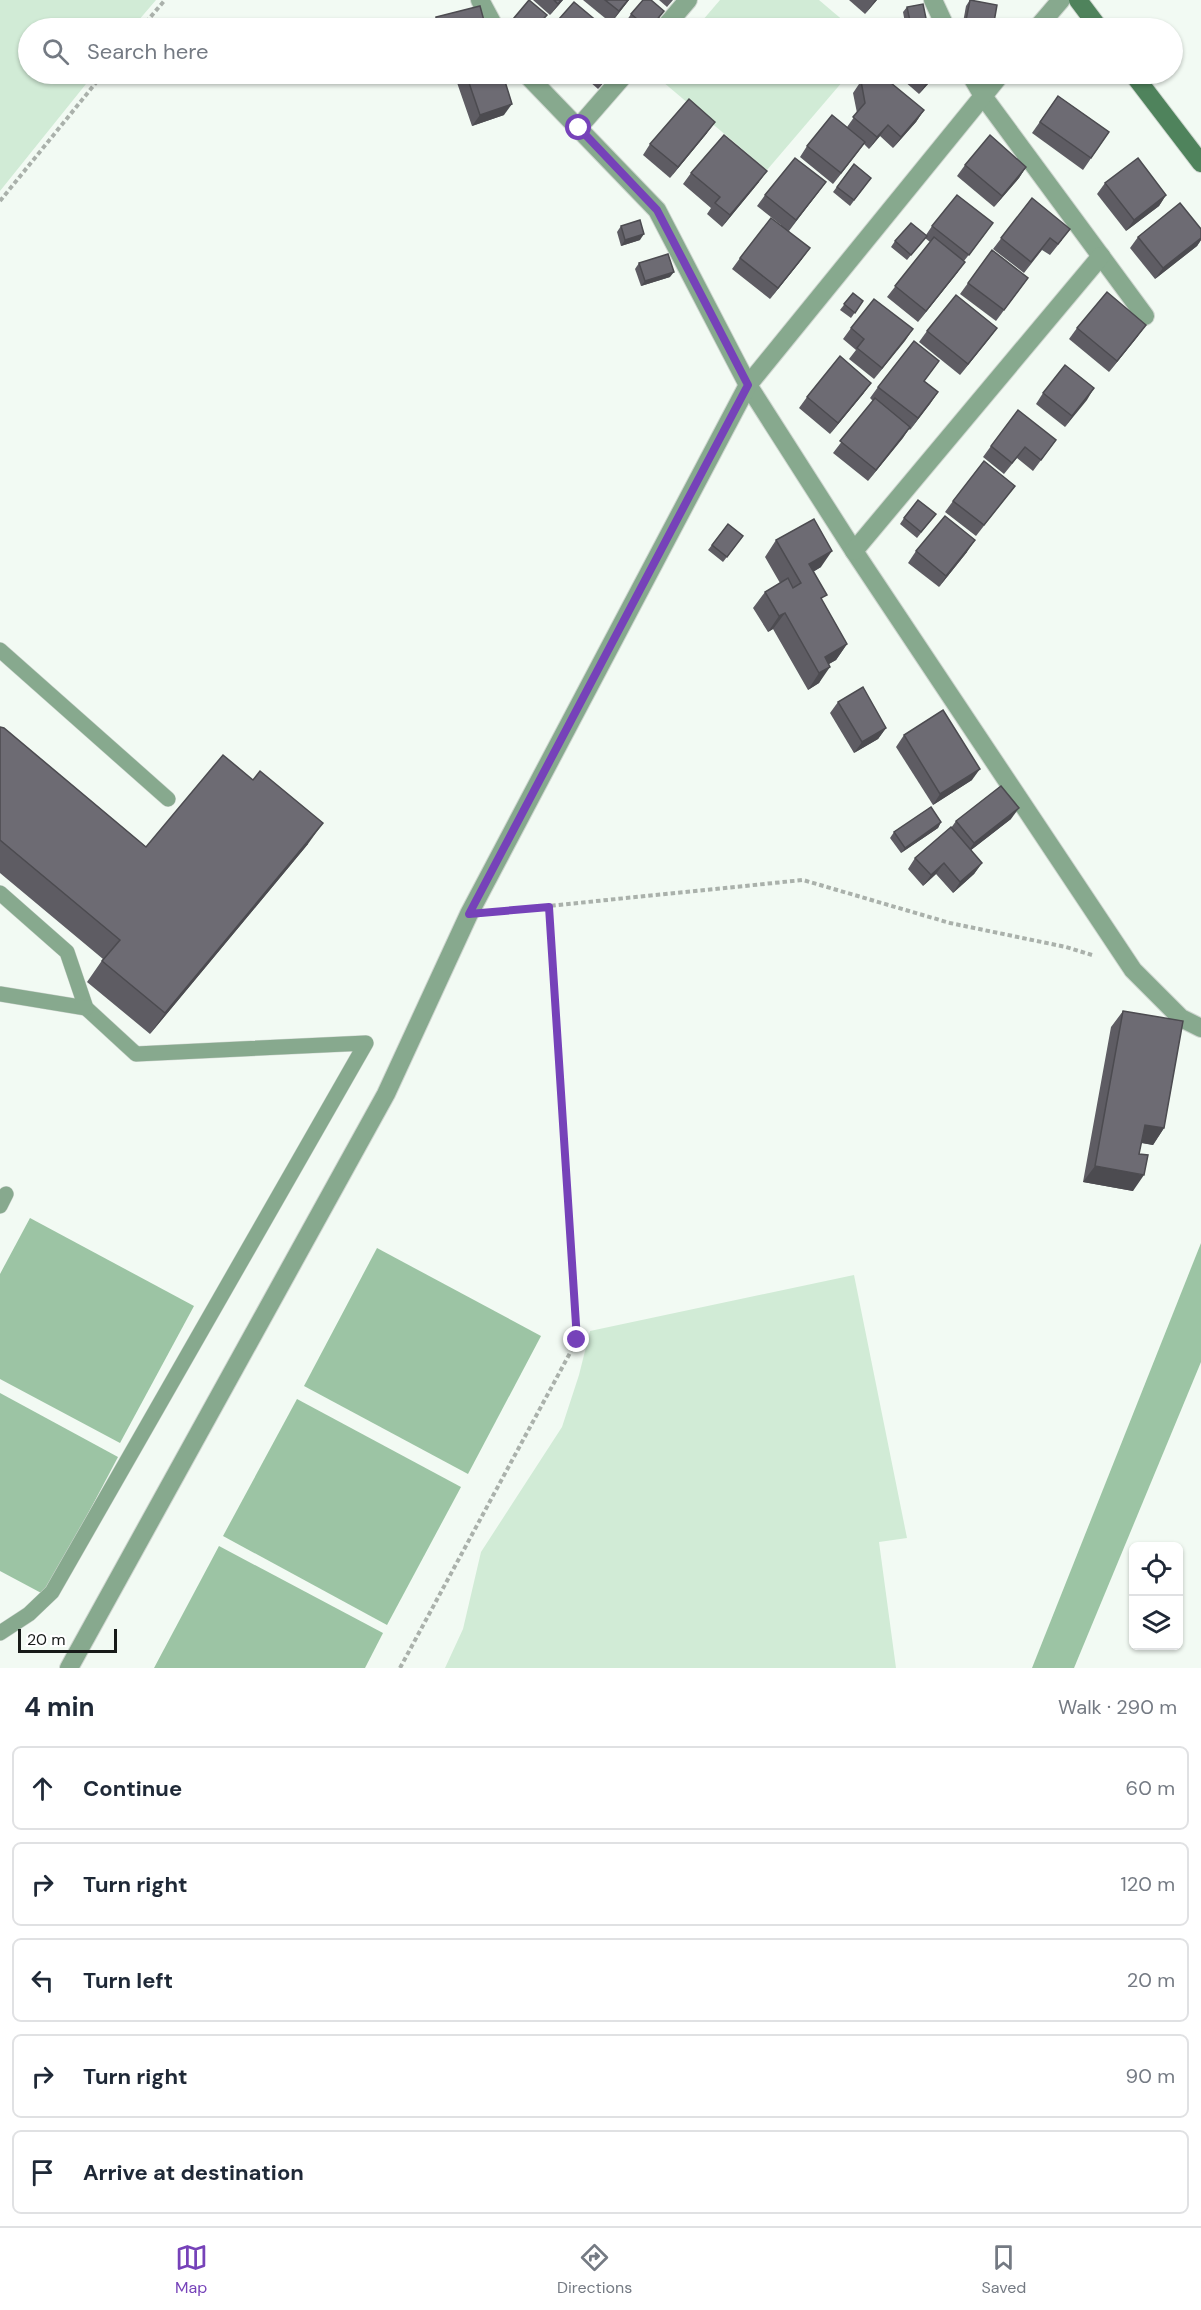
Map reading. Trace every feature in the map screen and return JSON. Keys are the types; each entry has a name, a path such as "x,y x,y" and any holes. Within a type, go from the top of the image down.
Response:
{"street":[{"path":"480,0 490,18"},
{"path":"673,18 688,0"},
{"path":"933,0 941,18"},
{"path":"1045,18 1060,0"},
{"path":"1078,0 1092,18"},
{"path":"536,84 657,210 748,385 854,551 1133,969 1180,1018 1201,1028"},
{"path":"579,128 616,84"},
{"path":"976,84 1145,316"},
{"path":"69,1668 386,1094 469,914 748,385 993,84"},
{"path":"1141,84 1201,163"},
{"path":"854,551 1101,256"}],"lane":[{"path":"0,650 168,799"},
{"path":"0,893 67,952 86,1008 136,1054 366,1043 52,1592 29,1614 0,1633"},
{"path":"0,994 86,1008"}],"path":[{"path":"150,18 165,0"},
{"path":"0,201 95,84"},
{"path":"469,914 803,880 950,923 1066,946 1133,969"},
{"path":"400,1668 577,1340 549,907"}],"shaded area":[{"path":"0,0 156,0 141,18 18,18 18,84 86,84 0,191"},
{"path":"720,0 819,0 840,18 705,18"},
{"path":"665,84 840,84 767,170"},
{"path":"30,1218 194,1306 120,1443 0,1379 0,1274"},
{"path":"1201,1243 1201,1362 1074,1668 1032,1668"},
{"path":"377,1248 541,1336 468,1474 304,1386"},
{"path":"854,1275 907,1538 879,1542 896,1668 445,1668 463,1629 481,1552 562,1427 590,1331"},
{"path":"0,1393 118,1457 45,1595 0,1571"},
{"path":"297,1399 461,1487 387,1625 223,1536"},
{"path":"219,1546 383,1633 365,1668 154,1668"}],"building":[{"path":"529,0 547,15 544,18 514,18"},
{"path":"605,0 628,0 619,11"},
{"path":"643,0 651,0 664,11 658,18 636,18 631,14"},
{"path":"970,0 997,5 995,18 966,18"},
{"path":"574,2 593,18 560,18"},
{"path":"923,4 926,18 909,18 907,7"},
{"path":"480,6 483,18 436,18"},
{"path":"469,84 506,84 512,104 480,115"},
{"path":"862,84 892,84 924,110 901,137 888,125 877,137 853,117 865,103"},
{"path":"1058,96 1109,132 1091,158 1040,122"},
{"path":"689,99 715,122 678,167 650,144"},
{"path":"832,115 865,142 841,173 807,146"},
{"path":"724,135 767,171 730,215 715,203 720,197 691,173"},
{"path":"990,135 1026,167 1002,196 965,165"},
{"path":"795,158 826,182 796,220 765,195"},
{"path":"1138,158 1166,195 1134,220 1105,183"},
{"path":"854,164 871,178 854,200 837,187"},
{"path":"957,195 993,223 969,255 932,226"},
{"path":"1032,198 1070,229 1058,244 1050,238 1031,262 1001,238"},
{"path":"1180,203 1201,229 1201,238 1163,268 1138,237"},
{"path":"771,218 810,248 778,288 740,258"},
{"path":"640,220 644,234 625,240 621,226"},
{"path":"911,223 927,236 911,255 895,241"},
{"path":"934,237 965,262 926,311 895,286"},
{"path":"992,250 1028,278 1004,310 968,283"},
{"path":"668,254 674,272 645,281 639,263"},
{"path":"1107,292 1146,325 1117,361 1077,328"},
{"path":"853,293 863,301 855,313 844,304"},
{"path":"956,295 997,328 968,364 927,331"},
{"path":"874,299 913,329 882,368 857,348 864,339 851,328"},
{"path":"914,341 939,361 924,381 938,392 918,418 878,387"},
{"path":"840,356 871,383 838,423 807,397"},
{"path":"1065,365 1094,388 1072,416 1043,393"},
{"path":"875,398 910,427 876,470 840,441"},
{"path":"1018,410 1056,440 1041,460 1025,447 1012,463 991,446"},
{"path":"984,461 1015,486 984,525 953,501"},
{"path":"918,500 936,514 921,532 904,518"},
{"path":"945,516 975,540 946,576 916,551"},
{"path":"814,519 832,551 809,564 827,595 821,598 847,644 825,657 830,667 819,673 785,613 779,616 765,592 788,578 793,588 801,583 776,540"},
{"path":"728,524 743,536 727,557 712,545"},
{"path":"863,687 886,728 862,742 838,702"},
{"path":"943,710 980,769 940,794 904,735"},
{"path":"0,727 146,847 223,755 253,780 260,771 323,823 165,1013 102,961 120,940 0,840"},
{"path":"1001,786 1019,808 974,843 956,821"},
{"path":"931,807 941,822 905,848 894,832"},
{"path":"951,827 982,863 960,882 944,863 931,875 915,858"},
{"path":"1123,1011 1183,1021 1164,1128 1145,1125 1139,1154 1148,1155 1144,1175 1095,1166"}],"route":[{"path":"577,1340 549,907 469,914 748,385 657,210 579,128"}]}
